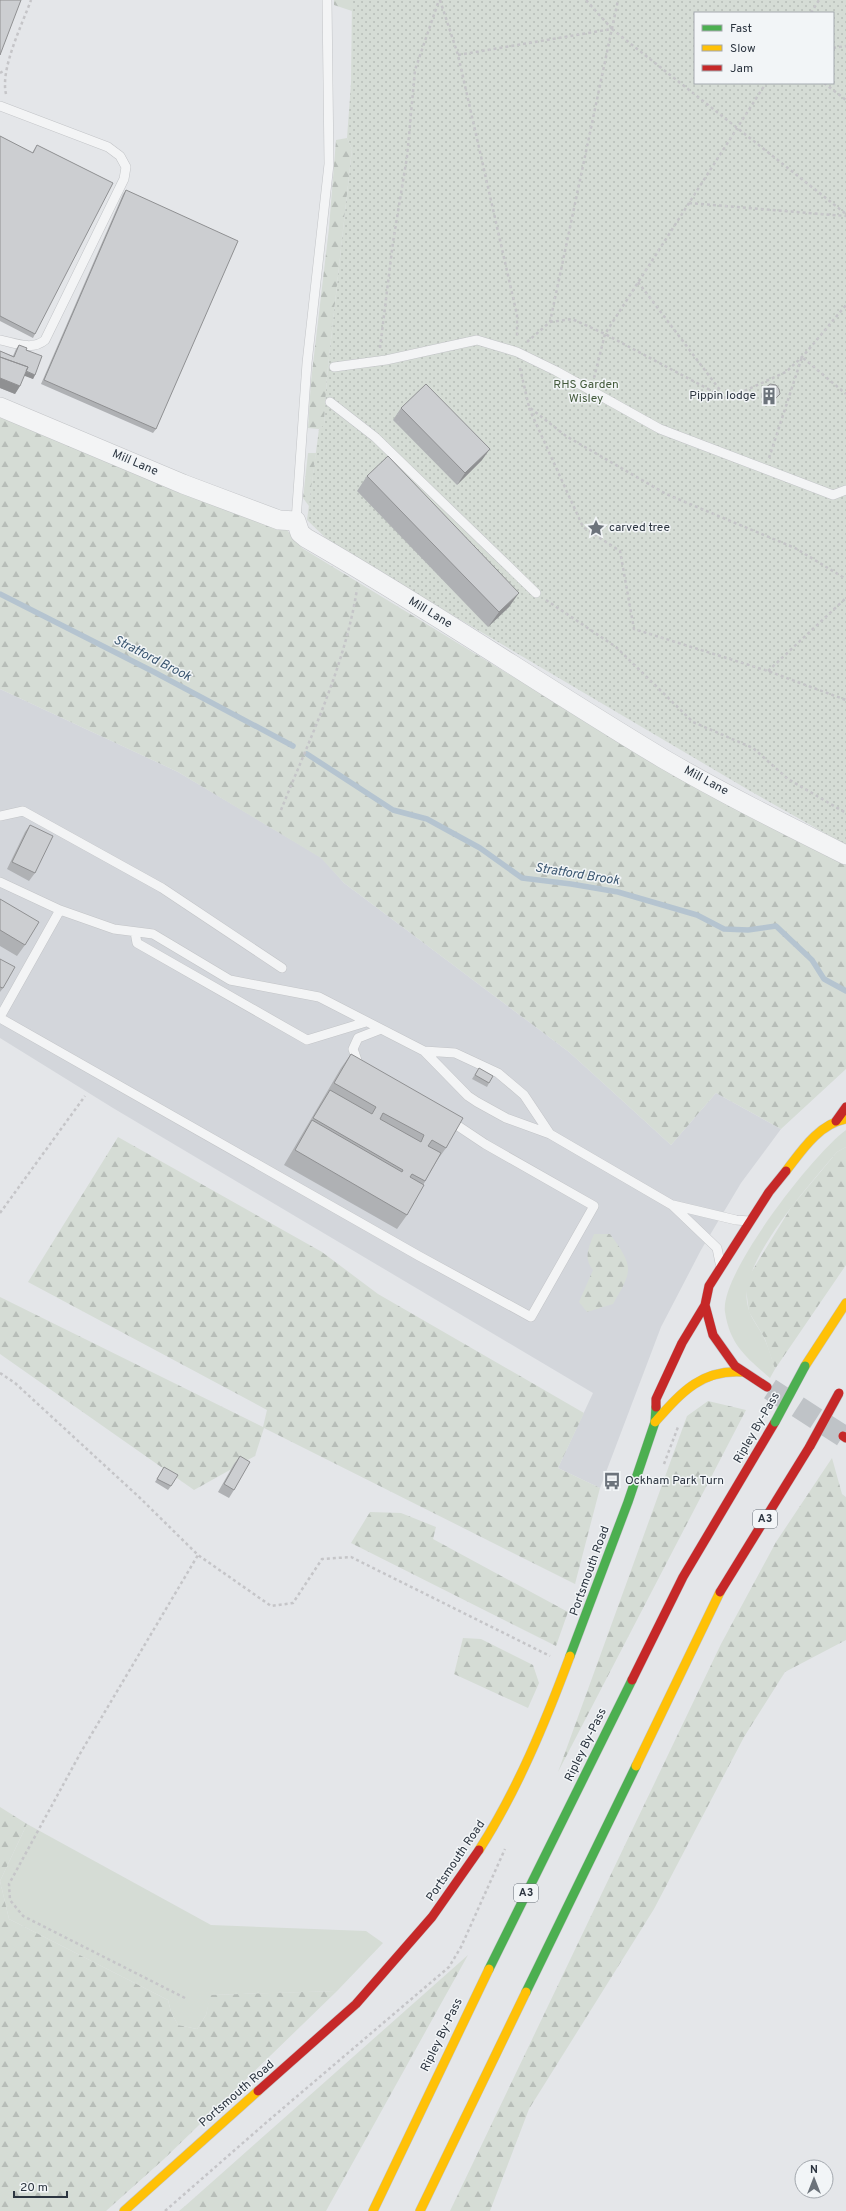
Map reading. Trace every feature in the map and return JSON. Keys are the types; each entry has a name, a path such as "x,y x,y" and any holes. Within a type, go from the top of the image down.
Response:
{"main road":[{"path":"767,1387 743,1372 728,1357 713,1335 708,1322 705,1305 709,1286 720,1265 769,1192 813,1138 836,1121 846,1108"},
{"path":"836,1121 846,1119"},
{"name":"Ripley By-Pass","path":"373,2211 452,2043 683,1577 775,1422 805,1366 846,1303"},
{"name":"Portsmouth Road","path":"124,2211 356,2004 432,1917 467,1870 494,1827 523,1770 568,1665 655,1422 656,1399 668,1371 705,1305"},
{"name":"Portsmouth Road","path":"655,1422 672,1402 708,1375 728,1371 743,1372"},
{"name":"A3","path":"420,2211 720,1592 810,1446 846,1383"}],"street":[{"name":"Mill Lane","path":"0,407 183,484 279,520 296,521 300,533 306,538 664,759 846,855"}],"lane":[{"path":"296,521 307,362 329,164 327,0"},
{"path":"0,106 108,146 120,156 126,167 124,179 45,340 39,345 31,347 0,340"},
{"path":"334,367 379,360 477,340 517,352 660,428 833,495 846,490"},
{"path":"330,402 375,437 536,593"},
{"path":"0,816 23,811 162,888 282,968"},
{"path":"0,882 60,910 114,930 153,934 230,980 318,997 424,1051 468,1096 506,1118 550,1134 672,1205 717,1248 720,1265"},
{"path":"60,910 0,1017 412,1252 531,1317 594,1206 485,1144 441,1116"},
{"path":"135,932 137,943 307,1040 366,1022"},
{"path":"366,1071 360,1067 353,1049 358,1038 381,1029"},
{"path":"424,1051 455,1053 498,1073 524,1095 550,1134"},
{"path":"672,1205 736,1220 750,1221"}],"path":[{"path":"11,110 4,87 5,69 31,0"},
{"path":"439,0 458,55 517,315 517,352 529,407 583,527 620,551 634,629 768,671 846,700"},
{"path":"379,360 393,242 407,157 415,70 439,0"},
{"path":"586,0 612,29 846,215"},
{"path":"550,322 618,0"},
{"path":"812,12 819,0"},
{"path":"458,55 612,29"},
{"path":"834,48 846,46"},
{"path":"0,73 5,69"},
{"path":"591,390 605,334 765,84"},
{"path":"825,84 846,100"},
{"path":"689,203 846,215"},
{"path":"638,282 727,399"},
{"path":"727,399 786,372 802,357 846,305"},
{"path":"517,352 550,322 572,319 605,334 727,399"},
{"path":"802,357 846,394"},
{"path":"765,469 802,357"},
{"path":"529,407 566,436 666,494 795,548 846,579"},
{"path":"281,810 324,704 353,617 360,570"},
{"path":"536,593 616,647 693,722 753,748 788,779 846,813"},
{"path":"768,671 846,598"},
{"path":"0,1213 85,1096"},
{"path":"0,1374 20,1388 198,1555 271,1606 294,1603 322,1559 351,1557 568,1665"},
{"path":"662,1467 679,1425"},
{"path":"185,1998 23,1916 10,1900 9,1884 81,1752 198,1555"}],"shaded area":[{"path":"0,689 178,772 322,858 344,883 569,1052 671,1145 716,1093 781,1129 741,1183 701,1250 661,1327 600,1488 558,1468 593,1393 113,1108 0,1038"}],"green space":[{"path":"334,0 352,0 352,11 334,5"},
{"name":"RHS Garden Wisley","path":"352,0 846,0 846,845 752,792 332,544 307,520 319,429 324,425 327,376 352,149 347,138 351,83"},
{"path":"347,138 352,149 327,376 324,426 319,429 308,428 311,381 329,228 336,140"},
{"path":"0,417 286,529 302,548 510,675 731,804 846,865 846,1069 781,1129 716,1093 671,1145 569,1052 344,883 321,858 178,772 0,689"},
{"path":"308,453 316,453 309,506 303,498"},
{"path":"846,1130 846,1147 837,1152 795,1202 780,1223 754,1266 748,1285 748,1308 763,1335 775,1369 770,1378 740,1350 735,1342 727,1323 725,1312 727,1294 737,1271 752,1244 772,1215 813,1162"},
{"path":"118,1137 322,1252 378,1294 584,1413 558,1468 600,1488 575,1584 264,1428 255,1456 194,1490 0,1354 0,1297 263,1427 267,1410 28,1282"},
{"path":"846,1147 846,1265 775,1369 765,1339 749,1312 746,1289 749,1276 792,1206 837,1152"},
{"path":"594,1234 610,1234 623,1254 627,1262 628,1269 624,1283 613,1304 587,1312 579,1302 593,1270 588,1261 588,1252"},
{"path":"708,1401 746,1410 558,1772 687,1416"},
{"path":"832,1458 842,1494 846,1497 846,1640 785,1672 744,1737 654,1909 529,2109 490,2211 450,2211 721,1644 776,1542"},
{"path":"370,1512 401,1513 436,1527 433,1539 568,1612 556,1646 351,1543"},
{"path":"463,1638 481,1639 533,1665 539,1683 528,1708 454,1674"},
{"path":"0,1807 27,1824 0,1881"},
{"path":"27,1824 211,1925 366,1931 383,1943 337,1991 211,1995 206,2015 197,2029 178,2025 171,2012 168,2000 9,1919 0,1881"},
{"path":"0,1881 9,1919 168,2000 171,2012 178,2025 197,2029 206,2015 210,1995 337,1991 164,2159 106,2211 0,2211"},
{"path":"468,1955 326,2211 179,2211 185,2206"}],"building":[{"path":"0,0 21,0 0,55"},
{"path":"0,136 33,153 37,145 113,183 35,334 0,316"},
{"path":"126,190 238,241 156,429 44,380"},
{"path":"19,345 27,348 26,350 42,356 35,375 26,371 28,367 0,357 0,351 14,357"},
{"path":"0,357 28,367 20,386 0,378"},
{"path":"426,384 490,449 465,473 401,408"},
{"name":"Pippin lodge","path":"770,384 776,385 779,389 780,394 774,400 767,398 764,394 764,389"},
{"path":"388,456 519,593 499,612 367,476"},
{"path":"30,825 53,836 35,873 12,862"},
{"path":"0,899 39,922 25,945 0,930"},
{"path":"0,959 15,967 3,988 0,987"},
{"path":"351,1054 463,1118 446,1148 432,1140 428,1146 441,1153 425,1181 412,1174 410,1177 424,1185 407,1215 295,1150 312,1120 402,1172 403,1170 313,1118 330,1090 372,1114 376,1107 334,1083","holes":["383,1113 424,1135 421,1142 380,1119"]},
{"path":"479,1068 493,1076 489,1083 475,1075"},
{"path":"240,1456 250,1462 234,1490 224,1484"},
{"path":"164,1467 178,1475 171,1486 157,1479"}],"waterway":[{"name":"Stratford Brook","path":"0,594 154,672 293,746"},
{"name":"Stratford Brook","path":"307,754 393,810 427,819 480,848 522,878 618,892 697,915 724,929 748,930 776,926 812,960 824,979 846,991"}],"tunnel":[{"path":"770,1389 843,1436"}],"traffic: fast":[{"path":"775,1422 805,1366"},
{"path":"570,1656 628,1502 655,1422 656,1407"},
{"path":"489,1969 632,1680"},
{"path":"526,1992 636,1766"}],"traffic: slow":[{"path":"786,1171 819,1132 827,1126 846,1119"},
{"path":"805,1366 846,1303"},
{"path":"655,1422 683,1393 693,1385 715,1374 743,1372"},
{"path":"636,1766 720,1592"},
{"path":"479,1850 518,1780 551,1706 570,1656"},
{"path":"373,2211 489,1969"},
{"path":"420,2211 526,1992"},
{"path":"124,2211 258,2091"}],"traffic: jam":[{"path":"836,1121 846,1107"},
{"path":"767,1387 735,1366 713,1335 705,1305 709,1286 769,1192 786,1171"},
{"path":"656,1407 656,1399 682,1343 705,1305"},
{"path":"810,1446 839,1393"},
{"path":"632,1680 683,1577 775,1422"},
{"path":"720,1592 810,1446"},
{"path":"258,2091 356,2004 432,1917 479,1850"}],"place":[{"name":"Pippin lodge","path":"769,396"},
{"name":"carved tree","path":"596,528"},
{"name":"Ockham Park Turn","path":"612,1481"}]}
